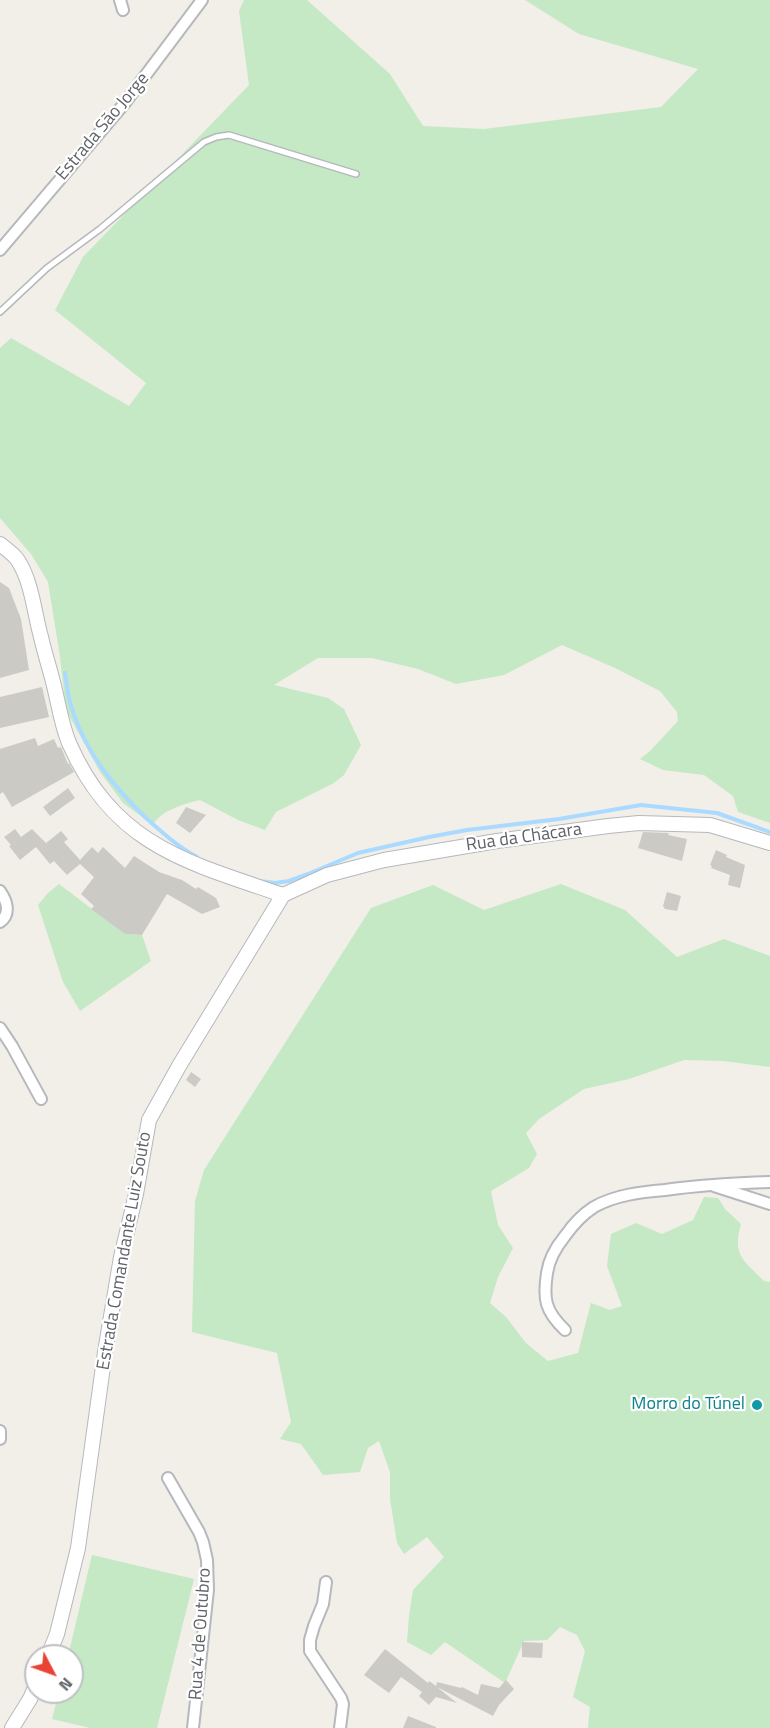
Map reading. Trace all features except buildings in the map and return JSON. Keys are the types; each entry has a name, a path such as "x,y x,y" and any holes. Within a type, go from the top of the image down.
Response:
{"street":[{"name":"Estrada São Jorge","path":"0,250 124,104 202,0"},
{"path":"0,544 17,560 24,573 68,741 93,787 119,818 153,844 206,869 283,896"},
{"name":"Rua da Chácara","path":"283,896 327,875 384,860 497,841 608,826 639,823 710,825 770,843"},
{"path":"0,891 7,913 0,922"},
{"name":"Estrada Comandante Luiz Souto","path":"53,1644 78,1548 105,1352 121,1257 136,1194 149,1120 179,1066 283,896"},
{"path":"0,1028 41,1099"},
{"path":"565,1330 554,1320 546,1307 544,1293 547,1269 555,1249 571,1227 593,1208 616,1197 708,1184 770,1182"},
{"path":"708,1184 770,1204"},
{"path":"0,1431 0,1439"},
{"name":"Rua 4 de Outubro","path":"168,1478 199,1532 207,1560 208,1590 193,1728"},
{"path":"326,1582 323,1604 310,1640 310,1651 341,1698 343,1704 340,1728"},
{"path":"12,1728 27,1704"}],"lane":[{"path":"0,312 47,268 100,229 204,142 216,137 229,135 356,174"}],"green space":[{"path":"244,0 307,0 390,74 423,126 484,129 661,107 698,69 579,34 525,0 770,0 770,823 738,812 733,796 704,775 663,770 640,759 678,721 677,712 660,691 562,645 504,675 456,684 418,669 372,658 318,658 274,685 328,698 344,709 361,745 344,775 334,783 276,812 265,830 238,820 200,800 161,815 153,825 123,803 100,772 66,710 48,582 31,554 0,518 0,348 11,338 129,406 146,383 55,310 83,257 249,85 239,11"},
{"path":"59,884 125,934 142,935 151,961 80,1011 63,982 38,905"},
{"path":"561,884 625,910 677,957 724,939 770,956 770,1067 723,1061 684,1060 629,1079 584,1089 539,1119 526,1133 537,1154 529,1168 491,1191 498,1225 513,1248 498,1277 490,1303 506,1317 526,1343 548,1361 578,1353 591,1303 610,1310 622,1306 607,1266 611,1234 636,1223 662,1234 693,1220 704,1197 718,1198 725,1209 741,1224 738,1243 741,1256 764,1281 770,1282 770,1728 588,1728 590,1707 573,1697 585,1651 577,1635 560,1627 547,1640 524,1641 505,1683 445,1642 431,1655 407,1642 413,1590 444,1557 427,1537 404,1554 397,1543 390,1499 390,1472 379,1441 368,1448 360,1472 323,1475 301,1444 280,1439 291,1422 277,1353 192,1332 195,1201 204,1170 371,908 433,885 484,910"},
{"path":"92,1555 194,1579 157,1728 90,1728 52,1719 56,1704 84,1704 84,1644 71,1644"}],"waterway":[{"path":"65,673 78,725 102,768 122,794 146,818 177,844 197,857"},
{"path":"259,881 275,883 289,881 358,853 429,837 641,805 717,813 770,832"}],"place":[{"name":"Morro do Túnel","path":"757,1405"}]}
